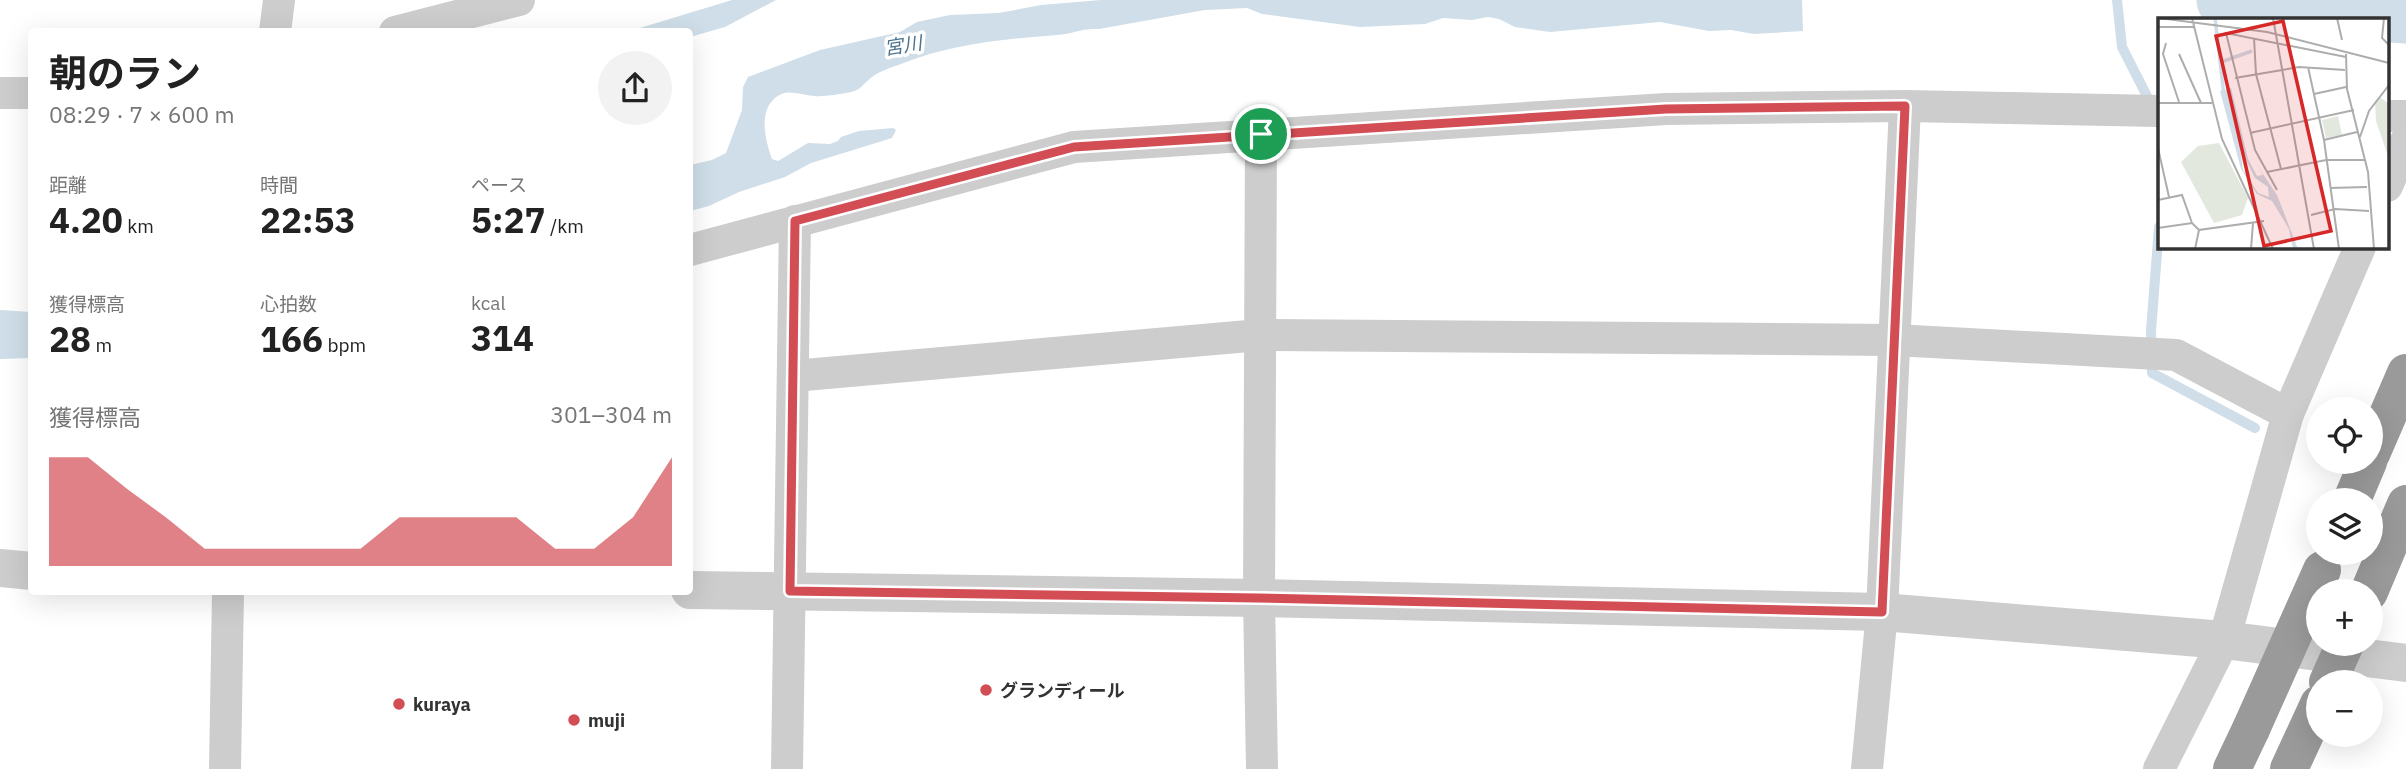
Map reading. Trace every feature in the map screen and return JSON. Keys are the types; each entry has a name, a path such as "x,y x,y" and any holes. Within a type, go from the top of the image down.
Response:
{"highway":[{"path":"2383,426 2406,373"},
{"path":"2374,579 2406,504"},
{"path":"2232,769 2324,565"},
{"path":"2295,755 2306,732"}],"street":[{"path":"276,28 279,0"},
{"path":"410,28 519,0"},
{"path":"0,93 28,93"},
{"path":"693,249 1074,147 1666,109 1905,106 2158,111"},
{"path":"1867,769 1882,612 1905,106"},
{"path":"2388,116 2406,116"},
{"path":"1261,134 1258,598 1262,769"},
{"path":"2388,184 2406,141"},
{"path":"787,769 795,221"},
{"path":"2159,769 2224,640 2288,414 2360,248"},
{"path":"793,376 1260,335 1894,340 2176,355 2288,414"},
{"path":"0,568 28,571"},
{"path":"693,590 1258,598 1882,612 2224,640 2406,663"},
{"path":"225,769 228,595"}],"water":[{"path":"732,0 776,0 725,27 693,36 693,28 640,28"},
{"path":"1101,0 1802,0 1803,31 1754,34 1731,30 1709,31 1660,22 1550,32 1515,27 1488,17 1472,20 1443,18 1425,24 1360,27 1262,14 1247,8 1205,10 1099,29 978,43 920,57 890,68 851,92 823,96 793,93 779,95 769,105 765,120 772,159 778,161 808,143 830,144 859,131 896,130 892,138 811,163 785,177 693,210 693,164 726,153 742,110 743,87 748,77 820,50 900,32 917,22 950,15 999,13 1041,5"},
{"path":"0,310 28,312 28,358 0,359"}],"waterway":[{"path":"2117,0 2122,47 2152,106"},
{"name":"宮川","path":"2227,0 2406,13"},
{"path":"2158,240 2151,331 2152,373 2255,428"}],"place":[{"name":"グランディール","path":"986,690"},
{"name":"kuraya","path":"399,704"},
{"name":"muji","path":"574,720"}],"route":[{"path":"1905,106 1882,612 790,591 795,221 1074,147 1261,134 1666,109 1905,106"}]}
